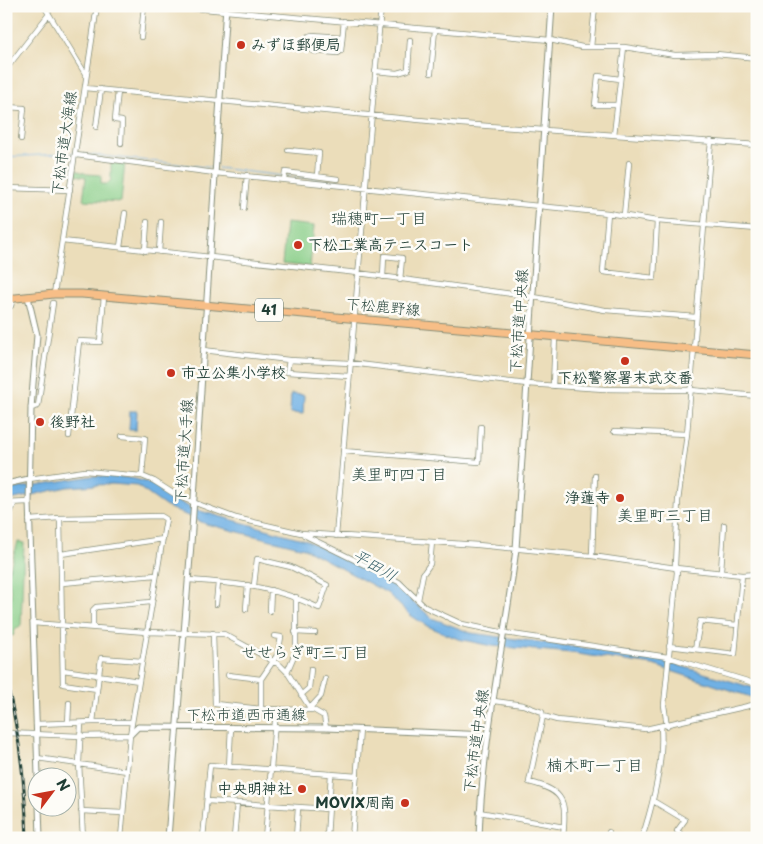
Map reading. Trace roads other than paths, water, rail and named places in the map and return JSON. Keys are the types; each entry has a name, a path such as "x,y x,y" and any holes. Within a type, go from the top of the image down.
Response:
{"main road":[{"name":"下松鹿野線","path":"10,298 54,294 104,296 757,355"}],"street":[{"name":"下松市道大海線","path":"44,6 86,75 76,155 54,294"},
{"path":"86,75 97,6"},
{"path":"141,37 144,6"},
{"path":"171,6 226,8 550,40 582,47 624,47 676,55 716,54 757,58"},
{"path":"336,536 353,318 366,190 378,24 381,6"},
{"name":"下松市道中央線","path":"479,838 479,812 488,735 516,549 552,6"},
{"path":"591,47 596,6"},
{"name":"下松市道大手線","path":"168,838 192,524 226,8"},
{"path":"6,70 49,14"},
{"path":"342,37 309,36 309,48 312,51 338,53 341,51 344,21"},
{"path":"431,73 435,30"},
{"path":"375,71 397,73 408,70 410,40"},
{"path":"614,135 624,47"},
{"path":"6,76 6,94"},
{"path":"617,105 595,105 598,76 620,79"},
{"path":"85,88 544,130 757,145"},
{"path":"96,127 102,89"},
{"path":"118,91 115,120 122,121 120,143"},
{"path":"6,108 24,108 20,139"},
{"path":"667,726 664,706 677,572 678,501 687,434 711,141"},
{"path":"288,150 319,153 317,176"},
{"path":"76,155 215,174 247,175 366,190 539,205 624,215 657,221 704,223 757,229"},
{"path":"624,215 629,163"},
{"path":"284,180 285,172 338,180"},
{"path":"244,208 247,175"},
{"path":"6,188 70,190"},
{"path":"120,247 125,212"},
{"path":"608,213 603,272 654,278 657,221"},
{"path":"145,251 147,222"},
{"path":"159,252 161,222"},
{"path":"62,241 358,273 534,297 605,310 696,317"},
{"path":"383,277 384,256 402,258 400,280"},
{"path":"6,287 11,306 6,308"},
{"path":"69,436 79,341 100,342 104,296"},
{"path":"28,297 38,342 31,408 29,481 37,766"},
{"path":"31,408 38,406 53,303"},
{"path":"553,386 555,337"},
{"path":"38,342 47,343"},
{"path":"203,350 289,360 350,363 527,384 691,390 757,396"},
{"path":"289,360 287,372 349,376"},
{"path":"343,451 478,462 481,427"},
{"path":"614,431 687,434"},
{"path":"122,436 145,438 142,476"},
{"path":"6,484 85,471 142,476 192,505 236,518 301,533 516,549 592,556 742,575 757,574"},
{"path":"592,556 595,476"},
{"path":"6,503 29,502"},
{"path":"6,522 14,504"},
{"path":"29,520 161,516 166,519 130,735 121,838"},
{"path":"60,518 63,626 62,684 97,689"},
{"path":"722,571 724,525"},
{"path":"301,533 399,582 425,607 462,624 504,635 668,658 757,684"},
{"path":"61,554 163,539"},
{"path":"418,600 423,574 430,564 432,542"},
{"path":"188,580 254,585 296,597 319,608 327,585 291,567 257,559 254,585"},
{"path":"62,583 156,575"},
{"path":"669,646 735,654 742,575"},
{"path":"216,604 218,582"},
{"path":"246,608 248,585"},
{"path":"270,611 271,590"},
{"path":"287,672 296,651 296,597"},
{"path":"93,627 92,610 96,607 152,602"},
{"path":"695,649 700,621 737,625"},
{"path":"33,623 146,632 224,634 235,638 274,661 287,672 310,708 324,716 326,728"},
{"path":"295,632 315,633"},
{"path":"213,633 215,704 276,710 315,710"},
{"path":"260,709 261,679 278,654 282,637 274,636"},
{"path":"93,722 101,658 142,661"},
{"path":"301,695 309,688 311,669"},
{"path":"62,670 139,681"},
{"path":"228,675 261,679"},
{"path":"310,708 321,696 325,679"},
{"path":"494,701 524,705 542,712 543,716 529,782 548,788 563,800 566,811 563,838"},
{"path":"68,703 68,723"},
{"path":"543,716 572,722 625,728 661,727 757,704"},
{"path":"265,838 276,710"},
{"path":"81,722 79,764 83,838"},
{"path":"36,724 132,722"},
{"name":"下松市道西市通線","path":"6,733 81,736 130,735 138,727 275,727 488,735"},
{"path":"229,767 231,727"},
{"path":"642,838 654,802 662,746 661,727"},
{"path":"352,838 360,729"},
{"path":"37,758 127,771"},
{"path":"204,838 210,766 357,776"},
{"path":"327,838 331,774"},
{"path":"207,801 329,810"},
{"path":"654,802 685,820 677,832 686,838"},
{"path":"234,838 237,804"},
{"path":"296,838 298,808"},
{"path":"81,811 123,813"},
{"path":"479,812 564,828"},
{"path":"39,816 40,838"},
{"path":"607,838 609,832"}],"water":[{"path":"291,394 304,395 303,414 290,413"},
{"path":"130,411 137,411 136,430 129,430"},
{"path":"92,476 117,477 149,483 193,509 306,540 393,584 432,618 471,633 651,657 757,689 757,699 653,665 571,653 492,646 458,639 427,626 410,615 387,593 304,548 206,524 165,506 137,486 112,484 67,487 6,501 6,490"}],"waterway":[{"path":"6,157 75,153"},
{"path":"83,154 214,168"},
{"path":"218,168 283,176"},
{"path":"287,176 364,184"}],"railway":[{"path":"6,681 21,759 27,838"}],"place":[{"name":"みずほ郵便局","path":"241,45"},
{"name":"下松工業高テニスコート","path":"298,245"},
{"name":"下松警察署末武交番","path":"625,361"},
{"name":"市立公集小学校","path":"171,373"},
{"name":"後野社","path":"40,422"},
{"name":"浄蓮寺","path":"620,498"},
{"name":"中央明神社","path":"302,789"},
{"name":"MOVIX周南","path":"405,803"}],"district":[{"name":"瑞穂町一丁目","path":"379,218"},
{"name":"美里町四丁目","path":"399,474"},
{"name":"美里町三丁目","path":"665,515"},
{"name":"せせらぎ町三丁目","path":"305,652"},
{"name":"楠木町一丁目","path":"595,765"}],"water label":[{"name":"平田川","path":"375,565"}]}
